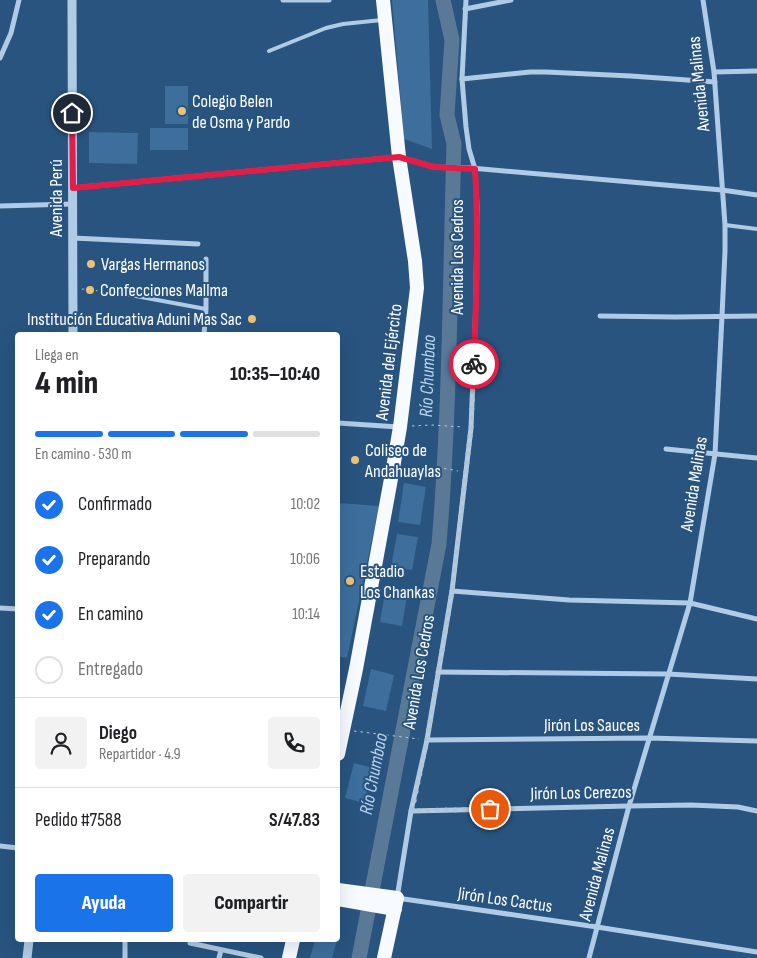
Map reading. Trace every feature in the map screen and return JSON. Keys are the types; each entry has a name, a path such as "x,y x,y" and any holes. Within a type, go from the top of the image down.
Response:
{"highway":[{"name":"Avenida del Ejército","path":"340,744 356,669 400,427 417,288 415,261 399,157 383,0"},
{"path":"340,891 354,897 392,903"},
{"path":"340,899 354,897"},
{"name":"Avenida Los Cedros","path":"384,958 392,903"},
{"path":"289,958 293,942"}],"street":[{"path":"0,58 11,33 19,0"},
{"name":"Avenida Perú","path":"72,0 73,332"},
{"path":"283,0 329,0"},
{"name":"Avenida Los Cedros","path":"392,903 427,740 452,591 471,428 476,301 477,207 466,127 462,79 466,0"},
{"path":"465,9 511,0"},
{"name":"Avenida Malinas","path":"589,958 629,806 690,603 714,454 725,225 715,82 703,0"},
{"path":"714,72 757,71"},
{"path":"462,79 546,72 715,82"},
{"path":"73,188 399,157 434,167 473,168 757,194"},
{"path":"0,206 73,204"},
{"path":"73,238 198,244"},
{"path":"204,332 206,259"},
{"path":"600,316 757,316"},
{"path":"340,423 400,427"},
{"path":"666,449 757,458"},
{"path":"452,591 570,600 690,603 757,619"},
{"path":"0,608 15,609"},
{"path":"438,672 668,674 757,679"},
{"name":"Jirón Los Sauces","path":"427,740 649,738 757,741"},
{"name":"Jirón Los Cerezos","path":"412,811 691,806 738,807 757,811"},
{"path":"0,846 15,848"},
{"name":"Jirón Los Cactus","path":"392,903 597,926 757,952"},
{"path":"27,958 29,942"},
{"path":"125,942 125,958"},
{"path":"209,947 210,942"},
{"path":"190,943 261,958"},
{"path":"219,958 221,950"}],"lane":[{"path":"269,51 326,28 343,24 385,20"},
{"path":"725,225 757,230"},
{"path":"114,292 206,309"}],"path":[{"path":"73,288 114,292"},
{"path":"400,427 471,428"},
{"path":"393,468 429,467 466,473"},
{"path":"343,730 412,739"}],"shaded area":[{"path":"392,0 428,0 432,149 404,139"},
{"path":"165,86 188,86 188,124 165,124"},
{"path":"150,128 188,128 188,150 150,150"},
{"path":"89,132 138,133 137,164 89,163"},
{"path":"404,483 426,487 420,525 398,522"},
{"name":"Estadio Los Chankas","path":"340,503 379,506 347,658 340,656"},
{"path":"397,534 418,537 412,570 391,567"},
{"path":"386,587 408,591 402,626 380,622"},
{"path":"371,669 394,675 386,711 363,706"},
{"path":"354,763 373,768 364,803 345,798"},
{"path":"314,942 336,942 332,958 310,958"}],"waterway":[{"name":"Río Chumbao","path":"359,958 439,544 448,394 454,144 447,115 452,40 443,0"}],"way so far":[{"path":"474,364 468,465 452,591 427,740 412,811 490,809"}],"place":[{"name":"Colegio Belen de Osma y Pardo","path":"182,111"},
{"name":"Vargas Hermanos","path":"91,264"},
{"name":"Confecciones Mallma","path":"90,290"},
{"name":"Institución Educativa Aduni Mas Sac","path":"252,319"},
{"name":"Coliseo de Andahuaylas","path":"355,460"},
{"name":"Estadio Los Chankas","path":"350,581"}],"route":[{"path":"72,113 73,188 399,157 434,167 475,169 477,226 474,364"}]}
